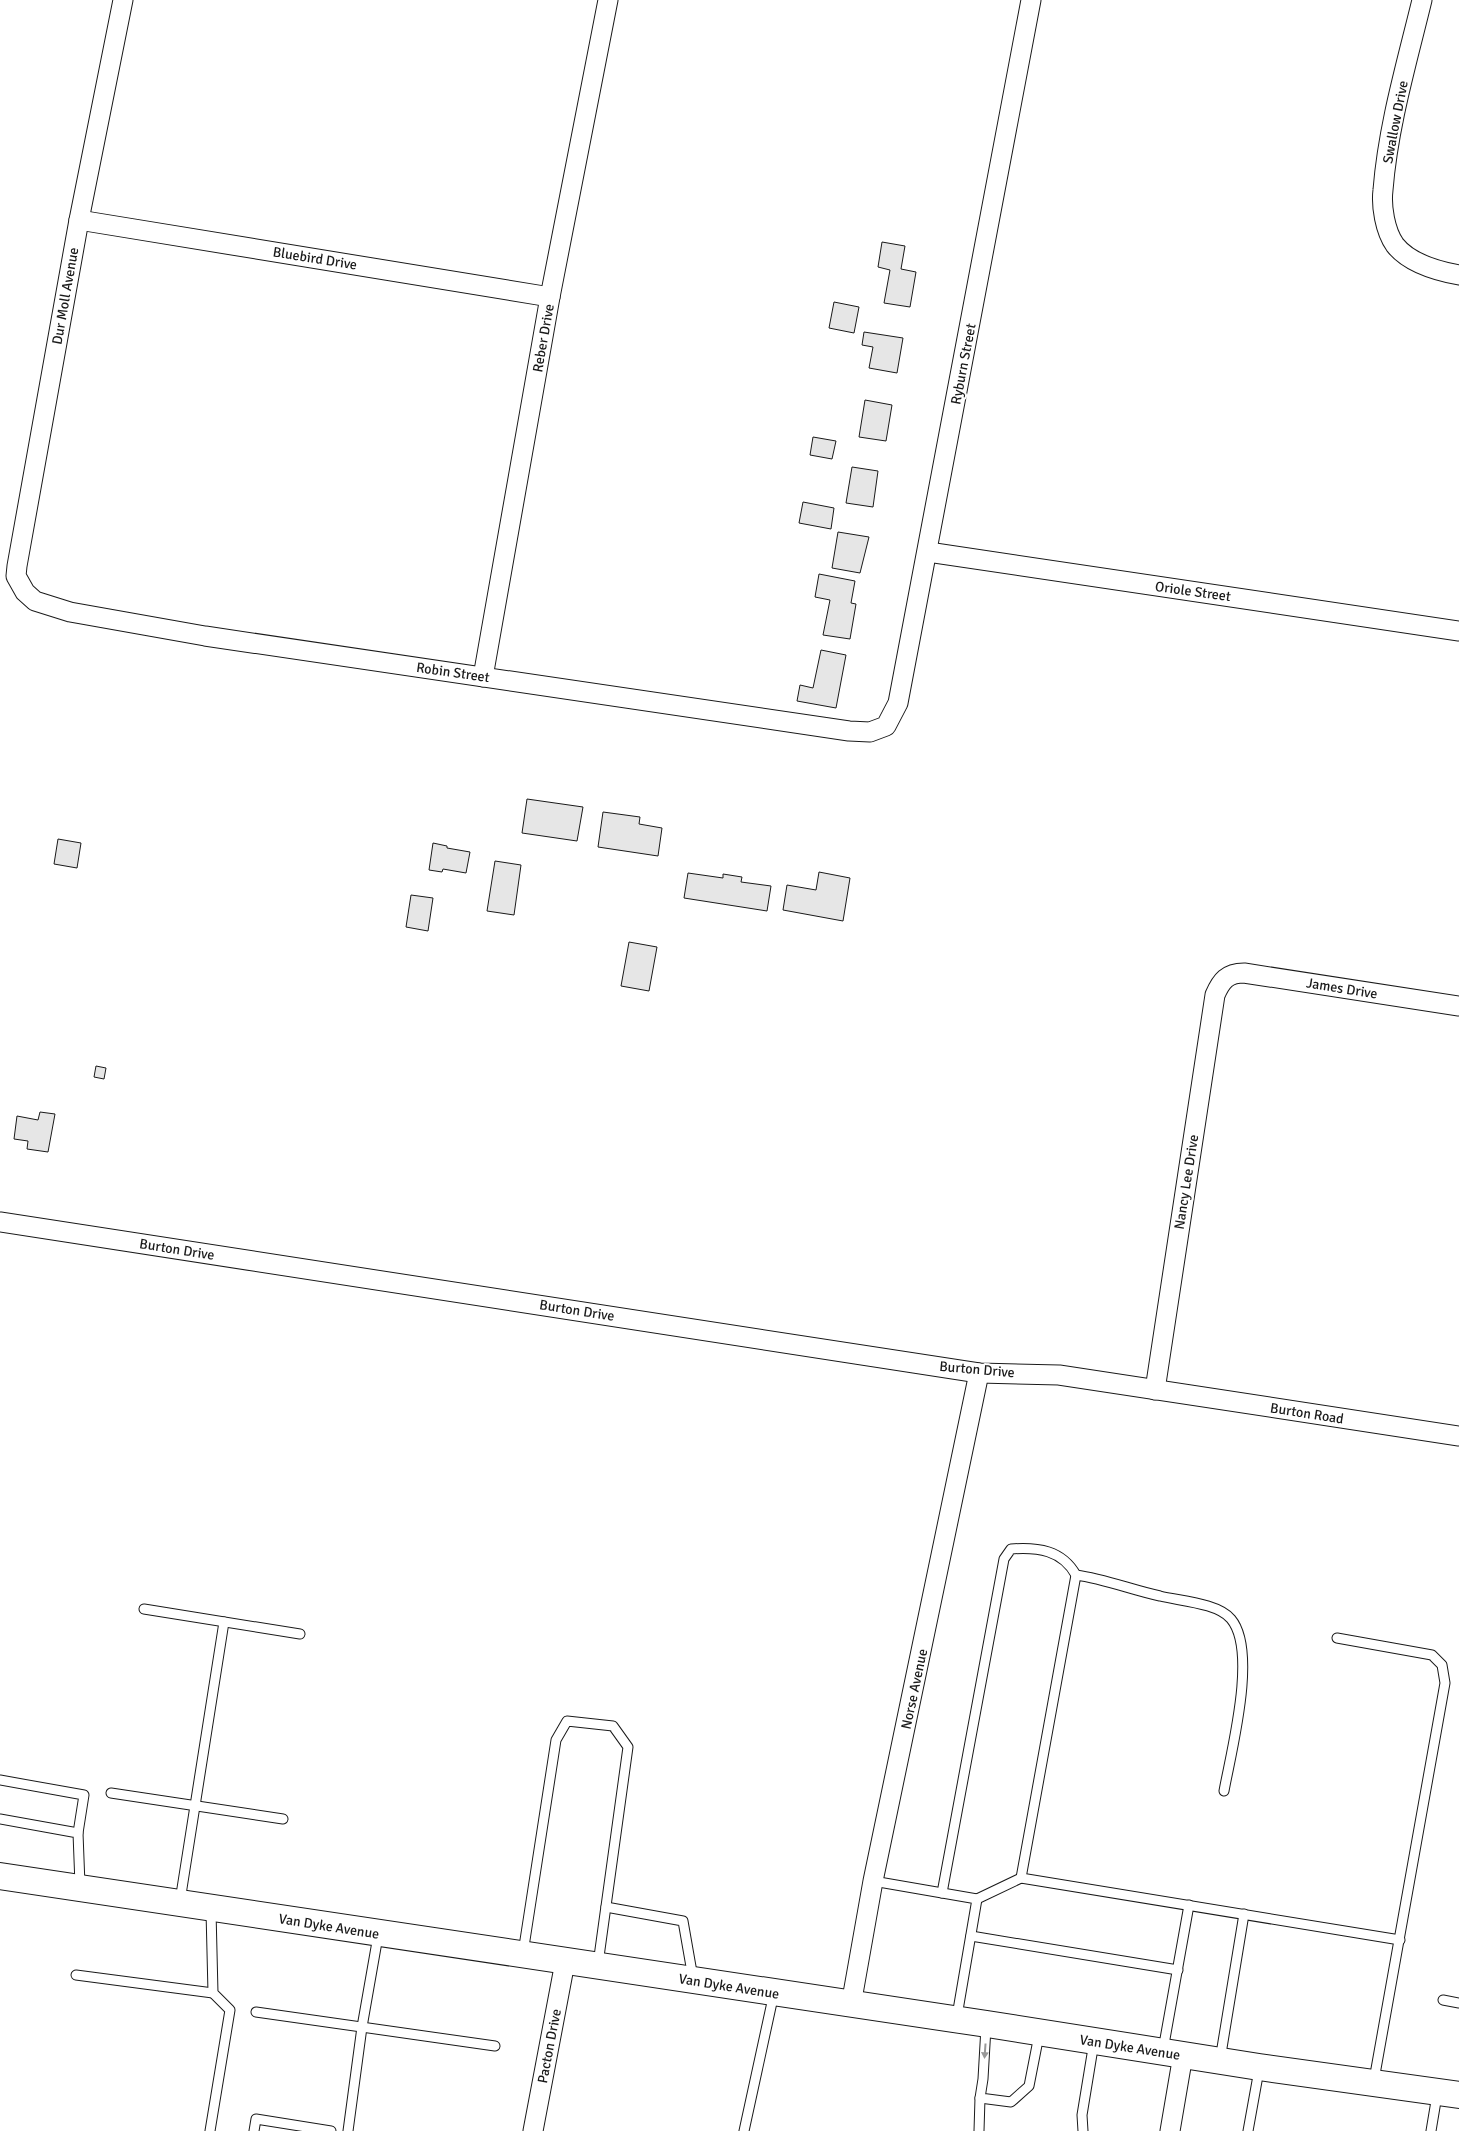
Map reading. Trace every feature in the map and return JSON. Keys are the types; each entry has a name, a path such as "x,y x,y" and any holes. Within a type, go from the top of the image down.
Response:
{"main road":[{"name":"Van Dyke Avenue","path":"0,1876 1448,2094"}],"street":[{"name":"Dur Moll Avenue","path":"24,592 16,576 17,566 79,220 123,0"},
{"name":"Reber Drive","path":"483,677 550,296 608,0"},
{"name":"Ryburn Street","path":"886,726 898,704 1031,0"},
{"name":"Swallow Drive","path":"1422,0 1392,127 1382,191 1387,228 1394,244 1403,253 1426,266 1459,275"},
{"name":"Bluebird Drive","path":"79,220 550,296"},
{"name":"Oriole Street","path":"928,552 1459,631"},
{"name":"Robin Street","path":"24,592 35,601 70,612 205,636 849,731 870,732 886,726"},
{"name":"James Drive","path":"1226,977 1236,973 1244,973 1459,1006"},
{"name":"Nancy Lee Drive","path":"1155,1390 1215,995 1219,985 1226,977"},
{"name":"Burton Drive","path":"0,1222 979,1372 1059,1374 1155,1390"},
{"name":"Norse Avenue","path":"851,2005 874,1881 979,1372"},
{"name":"Burton Road","path":"1155,1390 1459,1436"},
{"name":"Pacton Drive","path":"533,2131 565,1962"},
{"path":"1170,2131 1173,2054"}],"lane":[{"path":"942,1892 1004,1560 1011,1549 1024,1548 1057,1554 1069,1563 1076,1575 1020,1878"},
{"path":"1076,1575 1099,1578 1159,1596 1210,1606 1231,1619 1239,1636 1242,1651 1243,1686 1224,1791"},
{"path":"144,1609 300,1634"},
{"path":"179,1903 224,1622"},
{"path":"1336,1638 1432,1655 1442,1665 1445,1683 1374,2083"},
{"path":"522,1956 556,1740 567,1721 613,1726 628,1747 598,1966"},
{"path":"0,1780 84,1795 78,1832 80,1888"},
{"path":"111,1793 283,1819"},
{"path":"0,1820 78,1832"},
{"path":"874,1881 977,1899 1020,1878 1400,1940"},
{"path":"957,2020 977,1899"},
{"path":"1173,2054 1178,1970 1189,1905"},
{"path":"606,1907 683,1921 693,1981"},
{"path":"211,1908 213,1993"},
{"path":"1220,2061 1244,1914"},
{"path":"348,2131 362,2027 378,1933"},
{"path":"971,1936 1178,1970"},
{"path":"76,1975 213,1993 230,2010 210,2131"},
{"path":"744,2131 774,1993"},
{"path":"1443,2000 1459,2003"},
{"path":"256,2012 495,2046"},
{"path":"979,2131 987,2024"},
{"path":"980,2098 1011,2102 1029,2086 1040,2032"},
{"path":"1083,2131 1082,2115 1094,2041"},
{"path":"1248,2131 1259,2067"},
{"path":"1431,2131 1448,2094"},
{"path":"254,2131 256,2119 331,2131"}],"building":[{"path":"882,242 905,246 901,269 916,272 910,307 884,303 890,270 878,267"},
{"path":"834,302 859,307 854,333 829,328"},
{"path":"864,332 903,338 897,373 869,368 873,347 862,345"},
{"path":"865,400 892,405 886,441 859,437"},
{"path":"813,437 836,441 832,459 810,455"},
{"path":"852,467 878,471 873,507 846,503"},
{"path":"803,502 834,508 831,529 799,523"},
{"path":"838,532 869,537 860,573 832,568"},
{"path":"819,574 855,581 851,603 856,604 850,639 823,635 830,600 815,597"},
{"path":"821,650 846,655 836,708 797,701 800,685 813,688"},
{"path":"527,799 583,807 577,841 522,833"},
{"path":"603,812 640,817 639,824 662,828 658,856 598,847"},
{"path":"58,839 81,843 77,868 54,864"},
{"path":"433,843 447,846 447,848 470,852 466,873 443,869 442,872 429,870"},
{"path":"495,861 521,865 514,915 487,911"},
{"path":"819,872 850,878 843,921 783,910 787,885 816,890"},
{"path":"688,873 723,878 723,874 742,877 741,882 771,886 767,911 684,898"},
{"path":"411,895 433,898 428,931 406,927"},
{"path":"629,942 657,947 649,991 621,986"},
{"path":"96,1066 106,1068 104,1079 94,1077"},
{"path":"40,1112 55,1114 48,1152 27,1149 28,1141 14,1139 17,1116 38,1120"}]}
